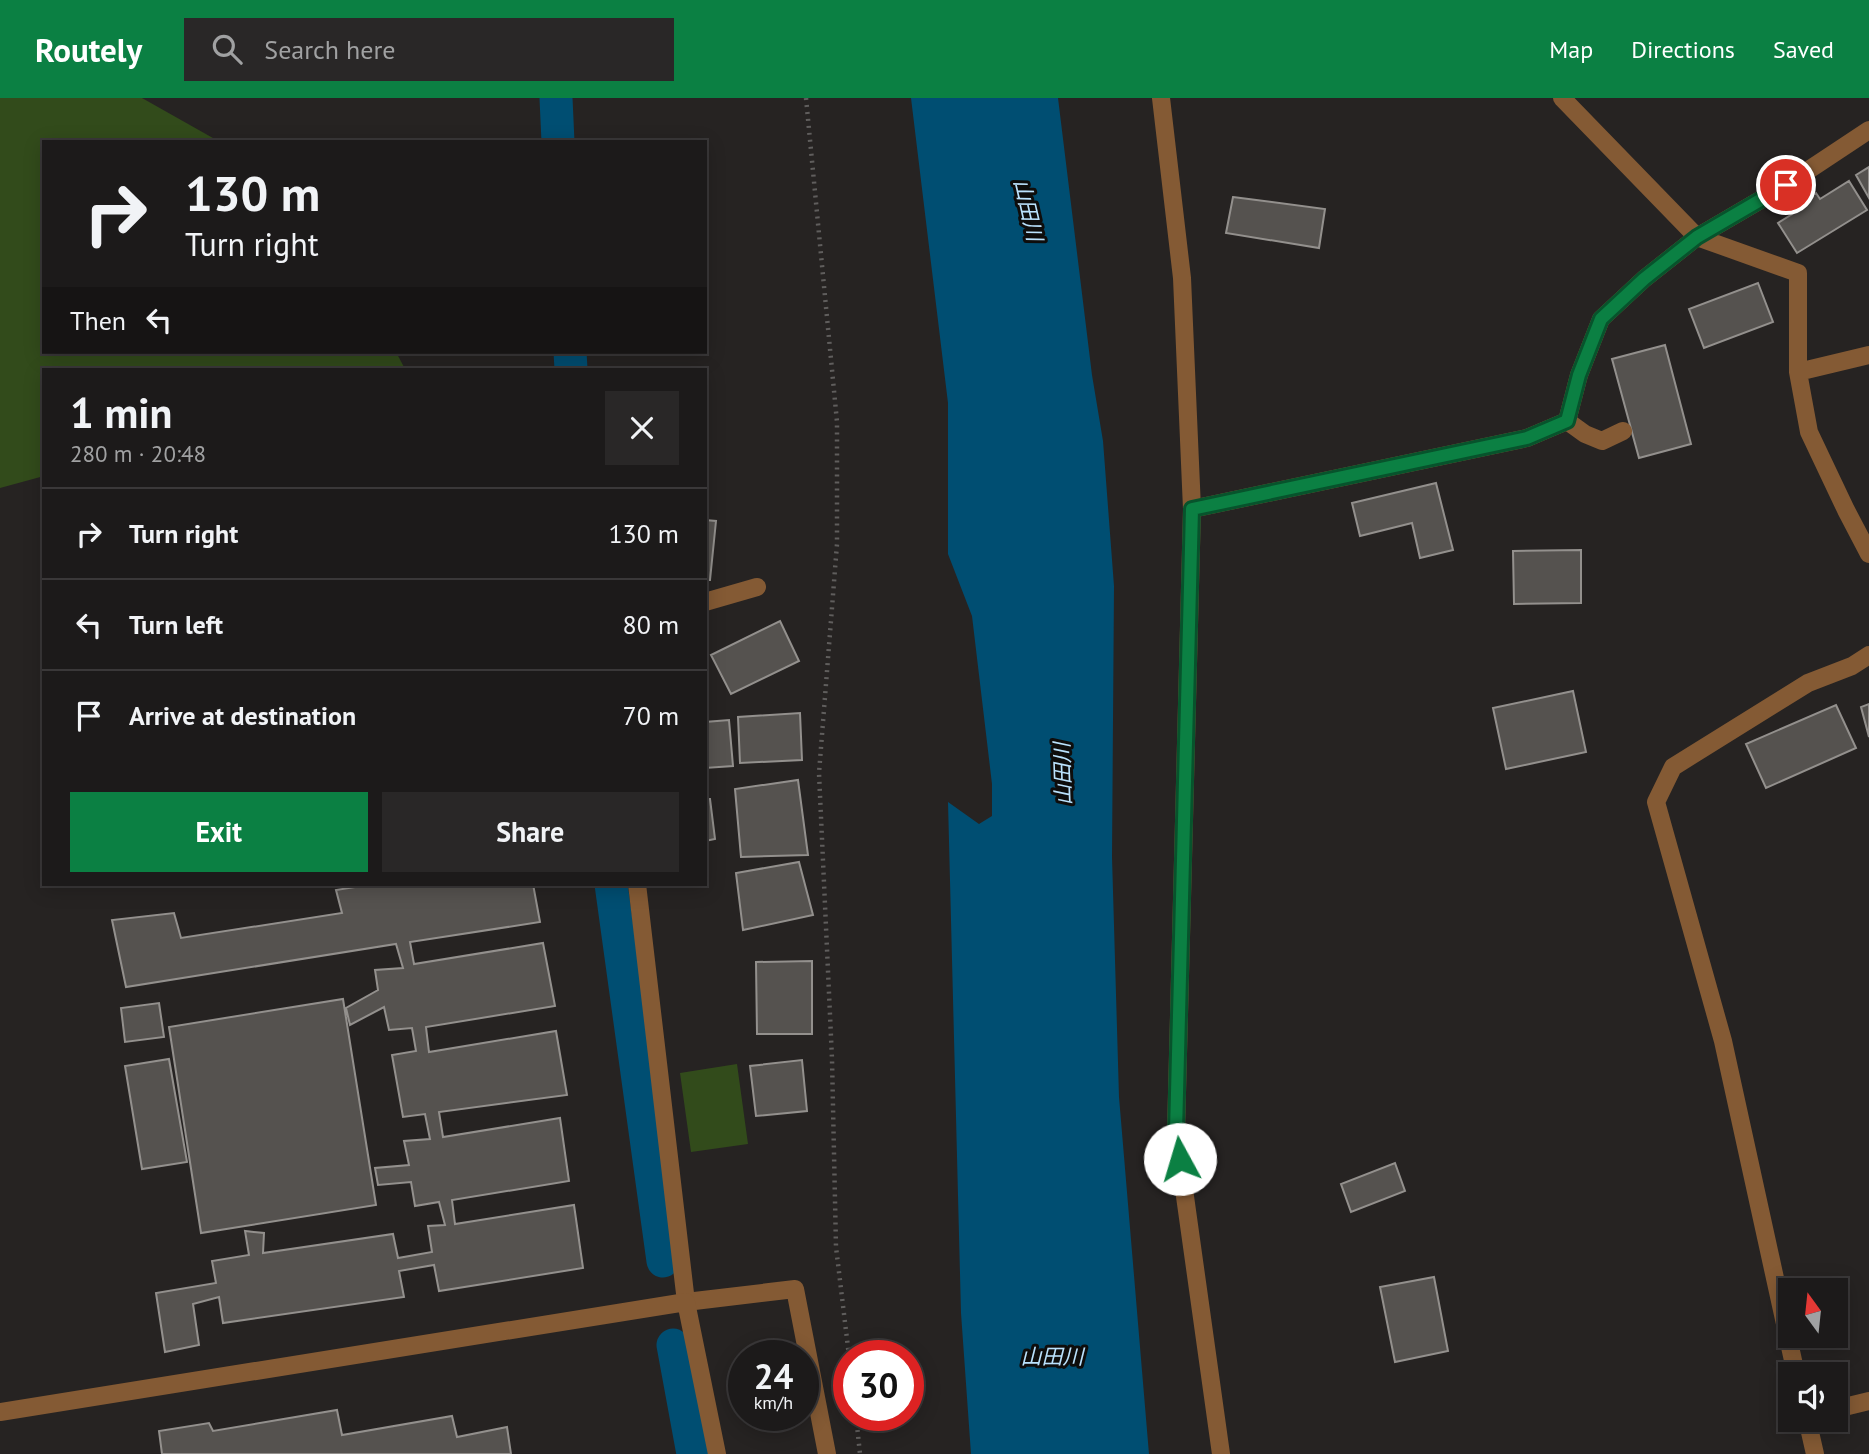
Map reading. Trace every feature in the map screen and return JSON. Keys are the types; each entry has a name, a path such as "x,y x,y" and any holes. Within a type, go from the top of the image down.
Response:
{"street":[{"path":"1161,98 1182,278 1192,509 1176,1132 1221,1454"},
{"path":"1562,98 1697,237 1798,273 1798,372 1809,432 1869,554"},
{"path":"1567,421 1579,375 1601,319 1644,279 1697,237 1786,185 1869,130"},
{"path":"1798,372 1869,355"},
{"path":"1192,509 1527,438 1567,421"},
{"path":"1567,421 1585,434 1602,441 1623,431"},
{"path":"707,600 757,587"},
{"path":"1794,1362 1723,1041 1656,802 1673,767 1808,683 1852,666 1869,655"},
{"path":"637,886 686,1302 717,1454"},
{"path":"0,1412 686,1302 795,1289 827,1454"},
{"path":"1848,1406 1869,1401"},
{"path":"1810,1432 1815,1454"}],"path":[{"path":"806,98 836,422 837,544 819,773 832,1059 836,1247 847,1340"},
{"path":"858,1431 860,1454"}],"green space":[{"path":"0,98 142,98 216,140 42,140 42,354 397,354 404,368 42,368 42,477 0,488"},
{"path":"737,1064 748,1144 691,1152 680,1073"}],"water":[{"name":"山田川","path":"911,98 1058,98 1092,375 1103,441 1114,586 1112,857 1119,1097 1149,1454 971,1454 961,1313 948,802 979,824 992,816 992,784 972,616 948,554 948,403"}],"building":[{"path":"1869,167 1869,198 1856,175"},
{"path":"1849,181 1867,210 1797,253 1778,223 1802,208 1799,203 1816,193 1820,199"},
{"path":"1233,197 1325,209 1319,248 1226,233"},
{"path":"1758,283 1773,322 1704,348 1689,309"},
{"path":"1665,345 1691,444 1639,458 1612,359"},
{"path":"1436,483 1453,550 1420,558 1412,523 1360,536 1352,503"},
{"path":"707,520 716,521 710,580 707,580"},
{"path":"1581,550 1581,603 1514,604 1513,551"},
{"path":"780,621 799,661 731,694 711,655"},
{"path":"1573,691 1586,752 1506,769 1493,708"},
{"path":"1869,704 1869,737 1861,707"},
{"path":"1836,705 1856,748 1766,788 1746,744"},
{"path":"800,713 802,760 740,763 738,717"},
{"path":"729,720 733,766 707,768 707,722"},
{"path":"798,780 808,855 741,857 735,789"},
{"path":"707,799 710,799 715,839 707,841"},
{"path":"799,862 813,915 743,930 736,873"},
{"path":"361,886 533,886 540,922 410,942 414,964 543,943 555,1006 426,1027 429,1052 556,1031 567,1095 439,1112 443,1137 560,1118 569,1181 452,1200 455,1224 574,1205 583,1268 439,1291 434,1265 399,1271 404,1297 223,1323 219,1297 193,1304 199,1345 165,1352 156,1293 216,1283 212,1261 249,1255 245,1231 264,1233 263,1253 393,1234 398,1258 432,1252 428,1226 445,1225 439,1202 415,1206 411,1182 378,1185 375,1168 409,1165 404,1141 430,1139 425,1114 403,1117 392,1055 416,1051 412,1028 389,1030 384,1007 350,1025 346,1008 378,990 375,970 403,968 396,944 126,987 112,920 174,913 181,938 342,913 336,890"},
{"path":"812,961 812,1034 757,1034 756,962"},
{"path":"343,999 376,1205 201,1233 169,1027"},
{"path":"159,1003 164,1037 125,1042 121,1008"},
{"path":"169,1059 187,1162 142,1169 125,1066"},
{"path":"802,1060 807,1111 756,1116 750,1066"},
{"path":"1395,1163 1405,1191 1351,1212 1341,1184"},
{"path":"1434,1277 1448,1351 1395,1362 1380,1287"},
{"path":"337,1410 342,1435 452,1416 457,1437 507,1427 511,1454 162,1454 159,1431 209,1423 213,1431"}],"waterway":[{"path":"556,98 558,140"},
{"path":"570,354 571,368"},
{"path":"611,886 663,1261"},
{"path":"673,1345 693,1454"}],"route":[{"path":"1180,1159 1176,1132 1192,509 1527,438 1567,421 1579,375 1601,319 1644,279 1697,237 1786,185"}]}
